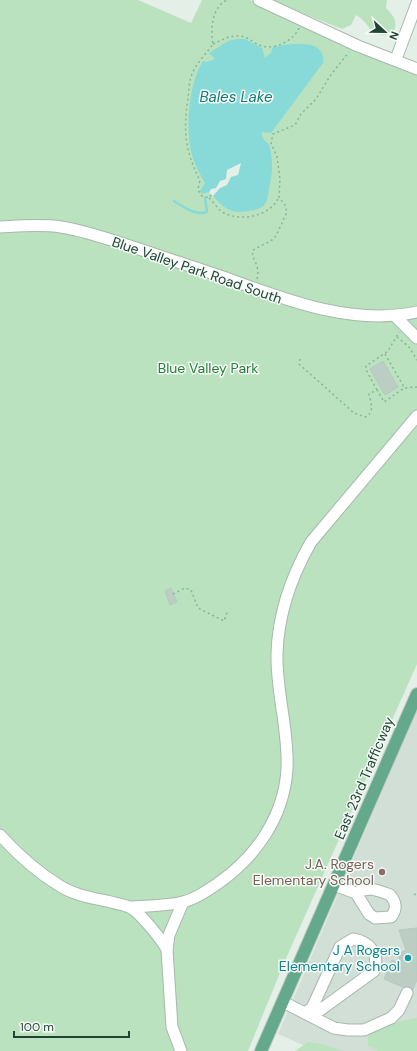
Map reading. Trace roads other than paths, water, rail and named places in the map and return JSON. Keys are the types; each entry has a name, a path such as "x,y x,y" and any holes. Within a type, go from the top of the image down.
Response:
{"main road":[{"name":"East 23rd Trafficway","path":"261,1051 417,694"}],"street":[{"path":"259,0 358,46 417,69"},
{"path":"396,60 417,3"},
{"name":"Blue Valley Park Road South","path":"0,227 26,225 60,227 93,234 283,299 323,310 398,319 417,312"},
{"path":"398,319 417,338"},
{"path":"0,835 26,863 61,887 92,899 131,907 183,902 207,891 231,874 259,847 271,828 283,799 287,768 277,655 279,630 287,593 298,566 311,542 417,416"},
{"path":"334,885 356,893"},
{"path":"181,1051 172,1027 167,950 170,935 183,902"},
{"path":"131,907 163,940 167,950"},
{"path":"353,939 367,944 376,956 374,971 309,1015 340,947 353,939"},
{"path":"283,1002 334,1028 364,1030 391,1018 399,1010 407,993"}],"water":[{"name":"Bales Lake","path":"245,39 262,48 265,58 271,53 273,47 297,44 313,46 319,49 322,55 323,63 271,133 261,132 264,140 269,144 272,160 272,174 267,199 261,208 239,212 232,211 224,207 209,192 201,194 200,191 205,183 192,156 189,136 190,102 195,79 199,69 203,61 207,62 215,59 209,53 228,41"}],"waterway":[{"path":"174,201 194,212 203,213 207,212 205,198"}],"place":[{"name":"J.A. Rogers Elementary School","path":"382,872"},
{"name":"J A Rogers Elementary School","path":"408,958"}],"park label":[{"name":"Blue Valley Park","path":"208,368"}]}
